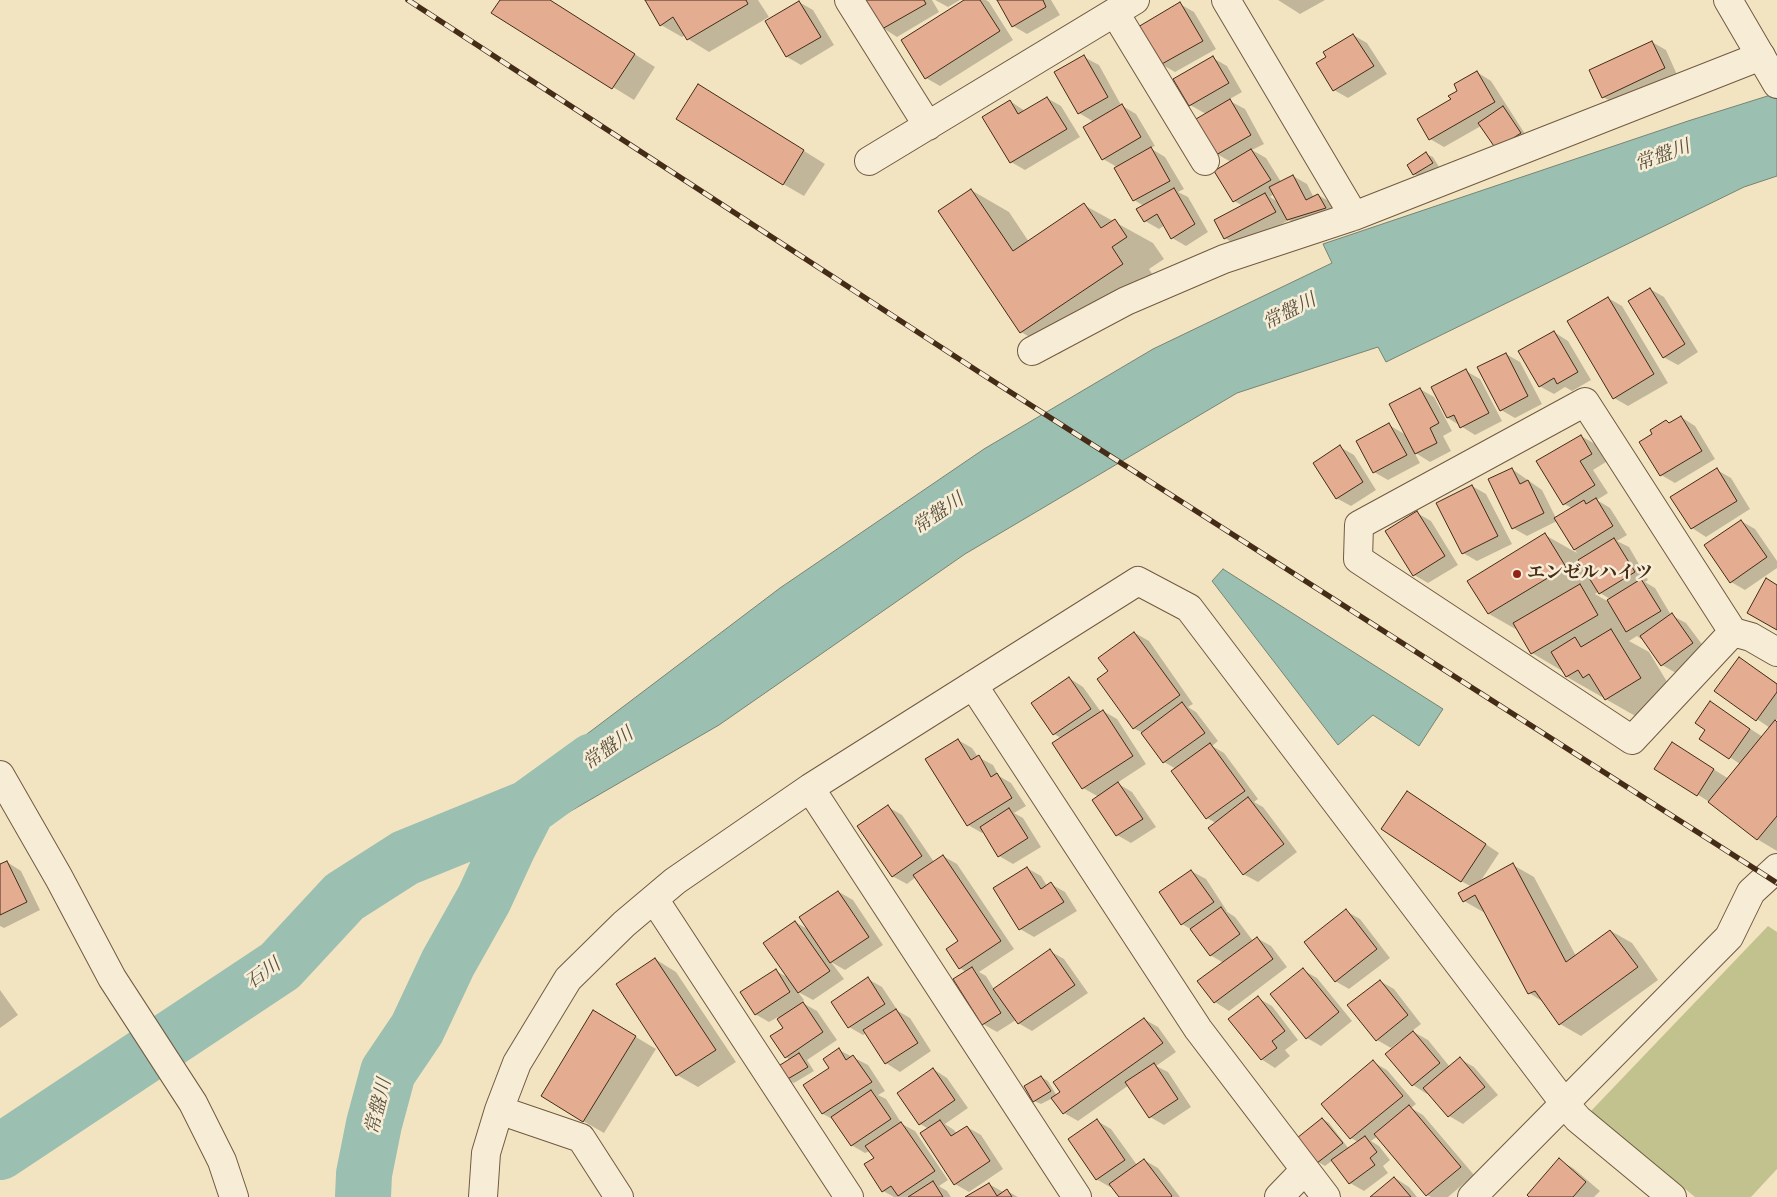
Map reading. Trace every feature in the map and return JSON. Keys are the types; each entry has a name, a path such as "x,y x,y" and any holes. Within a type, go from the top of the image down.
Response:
{"street":[{"path":"850,0 928,126"},
{"path":"1226,0 1354,216"},
{"path":"1728,0 1776,82"},
{"path":"869,160 1125,6 1204,161"},
{"path":"1032,351 1126,301 1189,273 1224,259 1354,216 1761,56"},
{"path":"1732,632 1632,740 1358,559 1359,525 1585,402 1732,632 1752,637 1777,652"},
{"path":"483,1197 486,1153 499,1110 517,1063 568,979 624,924 676,881 810,788 1138,581 1188,608 1565,1104 1578,1119 1672,1197"},
{"path":"973,684 1198,1030 1326,1197"},
{"path":"0,775 59,878 112,978 193,1103 222,1161 234,1197"},
{"path":"810,788 1078,1197"},
{"path":"1472,1197 1728,937 1751,892 1777,868"},
{"path":"654,899 849,1197"},
{"path":"499,1110 581,1138 619,1197"},
{"path":"1279,1197 1305,1170"}],"green space":[{"path":"1768,926 1777,932 1777,1169 1751,1197 1695,1197 1590,1112"}],"water":[{"path":"1777,93 1777,176 1744,187 1386,362 1378,347 1237,393 965,554 719,725 545,826 517,787 780,588 984,449 1153,349 1332,263 1323,244 1688,121"},
{"path":"1223,569 1443,709 1419,746 1373,715 1338,745 1212,581"}],"building":[{"path":"500,0 550,0 635,54 612,89 491,13"},
{"path":"645,0 746,0 748,4 687,40 673,17 660,26"},
{"path":"865,0 924,0 926,4 882,29"},
{"path":"964,0 980,0 1000,31 925,79 901,40"},
{"path":"997,0 1043,0 1046,7 1012,27"},
{"path":"799,1 821,37 786,57 765,21"},
{"path":"1180,2 1203,41 1160,65 1138,27"},
{"path":"1353,34 1374,66 1333,91 1316,63 1326,57 1323,52"},
{"path":"1652,41 1665,68 1602,98 1589,70"},
{"path":"1084,55 1108,97 1078,114 1054,72"},
{"path":"1213,56 1229,83 1189,106 1173,79"},
{"path":"1477,71 1495,102 1429,140 1417,119 1451,99 1448,96 1457,91 1454,84"},
{"path":"698,84 804,150 783,185 676,119"},
{"path":"1047,97 1067,129 1010,163 982,117 1010,100 1018,114"},
{"path":"1230,99 1251,135 1216,155 1196,119"},
{"path":"1122,104 1141,137 1102,160 1083,127"},
{"path":"1503,106 1521,133 1496,149 1478,123"},
{"path":"1151,147 1170,181 1133,201 1114,168"},
{"path":"1251,149 1271,180 1233,202 1214,171"},
{"path":"1426,152 1433,163 1413,175 1407,165"},
{"path":"1293,175 1306,200 1318,194 1326,208 1287,220 1269,187"},
{"path":"1174,188 1195,224 1171,239 1157,214 1144,222 1136,209"},
{"path":"971,189 1013,251 1084,203 1101,228 1115,219 1127,237 1112,247 1123,264 1020,333 938,211"},
{"path":"1265,193 1276,212 1224,239 1214,220"},
{"path":"1650,288 1685,344 1663,358 1628,301"},
{"path":"1608,297 1654,374 1613,399 1567,321"},
{"path":"1554,331 1578,372 1557,384 1554,378 1539,387 1518,351"},
{"path":"1506,353 1528,396 1500,411 1477,367"},
{"path":"1466,369 1489,413 1460,428 1454,415 1447,418 1431,387"},
{"path":"1420,388 1439,423 1430,428 1437,443 1415,454 1389,404"},
{"path":"1681,416 1702,451 1660,476 1639,442 1652,434 1650,430 1666,420 1669,423"},
{"path":"1389,423 1407,455 1373,473 1356,441"},
{"path":"1581,435 1592,454 1580,461 1595,485 1563,505 1536,461"},
{"path":"1340,445 1363,482 1336,499 1313,463"},
{"path":"1512,468 1520,484 1528,480 1544,513 1512,529 1488,479"},
{"path":"1717,468 1737,501 1691,529 1670,497"},
{"path":"1472,485 1498,536 1462,554 1436,503"},
{"path":"1596,498 1613,526 1574,550 1554,518 1584,500 1586,504"},
{"path":"1417,511 1445,556 1413,576 1385,531"},
{"path":"1741,520 1767,557 1730,583 1704,545"},
{"name":"エンゼルハイツ","path":"1545,533 1566,567 1488,614 1467,581"},
{"path":"1614,538 1635,572 1599,594 1578,560"},
{"path":"1766,578 1777,585 1777,630 1747,613"},
{"path":"1641,579 1661,611 1626,632 1607,600"},
{"path":"1580,584 1598,615 1531,654 1513,623"},
{"path":"1672,613 1693,643 1661,666 1640,636"},
{"path":"1611,629 1641,678 1605,700 1589,674 1583,678 1578,670 1566,677 1551,652 1575,637 1581,647"},
{"path":"1134,632 1180,695 1133,729 1097,679 1108,671 1098,658"},
{"path":"1739,657 1777,684 1777,692 1756,721 1714,691"},
{"path":"1069,677 1091,709 1053,735 1031,703"},
{"path":"1710,701 1750,729 1729,759 1699,739 1705,730 1695,723"},
{"path":"1182,702 1205,733 1163,763 1141,733"},
{"path":"1103,710 1133,756 1082,789 1052,743"},
{"path":"1775,720 1777,722 1777,816 1757,840 1708,802"},
{"path":"958,739 971,760 979,755 991,777 997,773 1012,798 967,826 925,759"},
{"path":"1672,742 1714,769 1697,796 1654,769"},
{"path":"1210,743 1245,791 1206,819 1171,771"},
{"path":"1118,782 1143,819 1116,836 1092,800"},
{"path":"1407,791 1486,844 1461,882 1381,829"},
{"path":"1248,797 1284,844 1243,875 1208,828"},
{"path":"888,805 922,856 892,877 857,826"},
{"path":"1009,808 1028,838 998,857 980,827"},
{"path":"943,855 1001,941 959,969 946,949 958,941 913,875"},
{"path":"7,861 27,902 0,915 0,864"},
{"path":"1513,863 1566,962 1610,930 1638,967 1559,1025 1535,991 1528,994 1475,895 1463,902 1458,893"},
{"path":"1027,867 1041,889 1051,882 1064,902 1019,930 993,888"},
{"path":"1191,870 1214,902 1181,925 1159,892"},
{"path":"838,891 869,937 830,963 799,917"},
{"path":"1221,907 1240,934 1210,956 1190,929"},
{"path":"1346,909 1377,949 1335,982 1304,942"},
{"path":"795,921 830,971 798,993 763,943"},
{"path":"1257,937 1273,959 1214,1003 1197,981"},
{"path":"1050,949 1075,985 1018,1024 993,989"},
{"path":"655,958 716,1050 676,1076 616,984"},
{"path":"972,967 1001,1013 982,1025 953,979"},
{"path":"1303,968 1339,1012 1306,1039 1270,994"},
{"path":"776,969 790,992 755,1015 740,992"},
{"path":"868,977 885,1004 848,1028 831,1002"},
{"path":"1380,980 1408,1015 1376,1041 1347,1005"},
{"path":"1258,996 1285,1031 1272,1041 1277,1048 1261,1060 1228,1019"},
{"path":"803,1002 823,1032 785,1058 770,1036 783,1028 777,1019"},
{"path":"896,1009 918,1043 885,1064 863,1030"},
{"path":"593,1010 636,1036 583,1122 541,1096"},
{"path":"1144,1018 1163,1043 1063,1114 1051,1098 1060,1092 1053,1082"},
{"path":"1413,1031 1440,1063 1412,1086 1385,1054"},
{"path":"839,1048 846,1060 853,1055 872,1082 822,1114 803,1085 829,1068 823,1059"},
{"path":"799,1053 808,1067 786,1080 777,1067"},
{"path":"1460,1057 1485,1087 1448,1117 1423,1088"},
{"path":"1373,1060 1403,1096 1350,1139 1321,1104"},
{"path":"1154,1063 1178,1099 1149,1118 1125,1082"},
{"path":"933,1068 955,1100 919,1125 897,1093"},
{"path":"1041,1076 1051,1091 1033,1102 1024,1086"},
{"path":"871,1090 891,1119 851,1146 831,1117"},
{"path":"1409,1105 1461,1167 1426,1196 1374,1134"},
{"path":"1322,1118 1343,1143 1317,1163 1297,1138"},
{"path":"1097,1119 1125,1160 1096,1180 1068,1139"},
{"path":"940,1120 951,1136 967,1126 990,1161 954,1185 920,1133"},
{"path":"901,1122 935,1171 898,1196 891,1186 882,1192 864,1164 874,1158 865,1146"},
{"path":"1365,1136 1377,1152 1370,1158 1375,1165 1349,1184 1331,1160"},
{"path":"1559,1158 1586,1182 1573,1197 1529,1197 1527,1195"},
{"path":"1144,1159 1171,1197 1119,1197 1109,1184"},
{"path":"1394,1177 1411,1197 1370,1197"},
{"path":"933,1181 943,1197 908,1197"},
{"path":"989,1183 997,1196 1007,1189 1012,1197 965,1197"}],"waterway":[{"name":"常盤川","path":"363,1197 364,1174 374,1124 388,1072 417,1029 448,963 484,899 528,808 593,761"},
{"name":"石川","path":"0,1152 280,966 344,897 405,858 528,808"}],"railway":[{"path":"408,0 979,372 1777,883"}],"place":[{"name":"エンゼルハイツ","path":"1517,574"}]}
